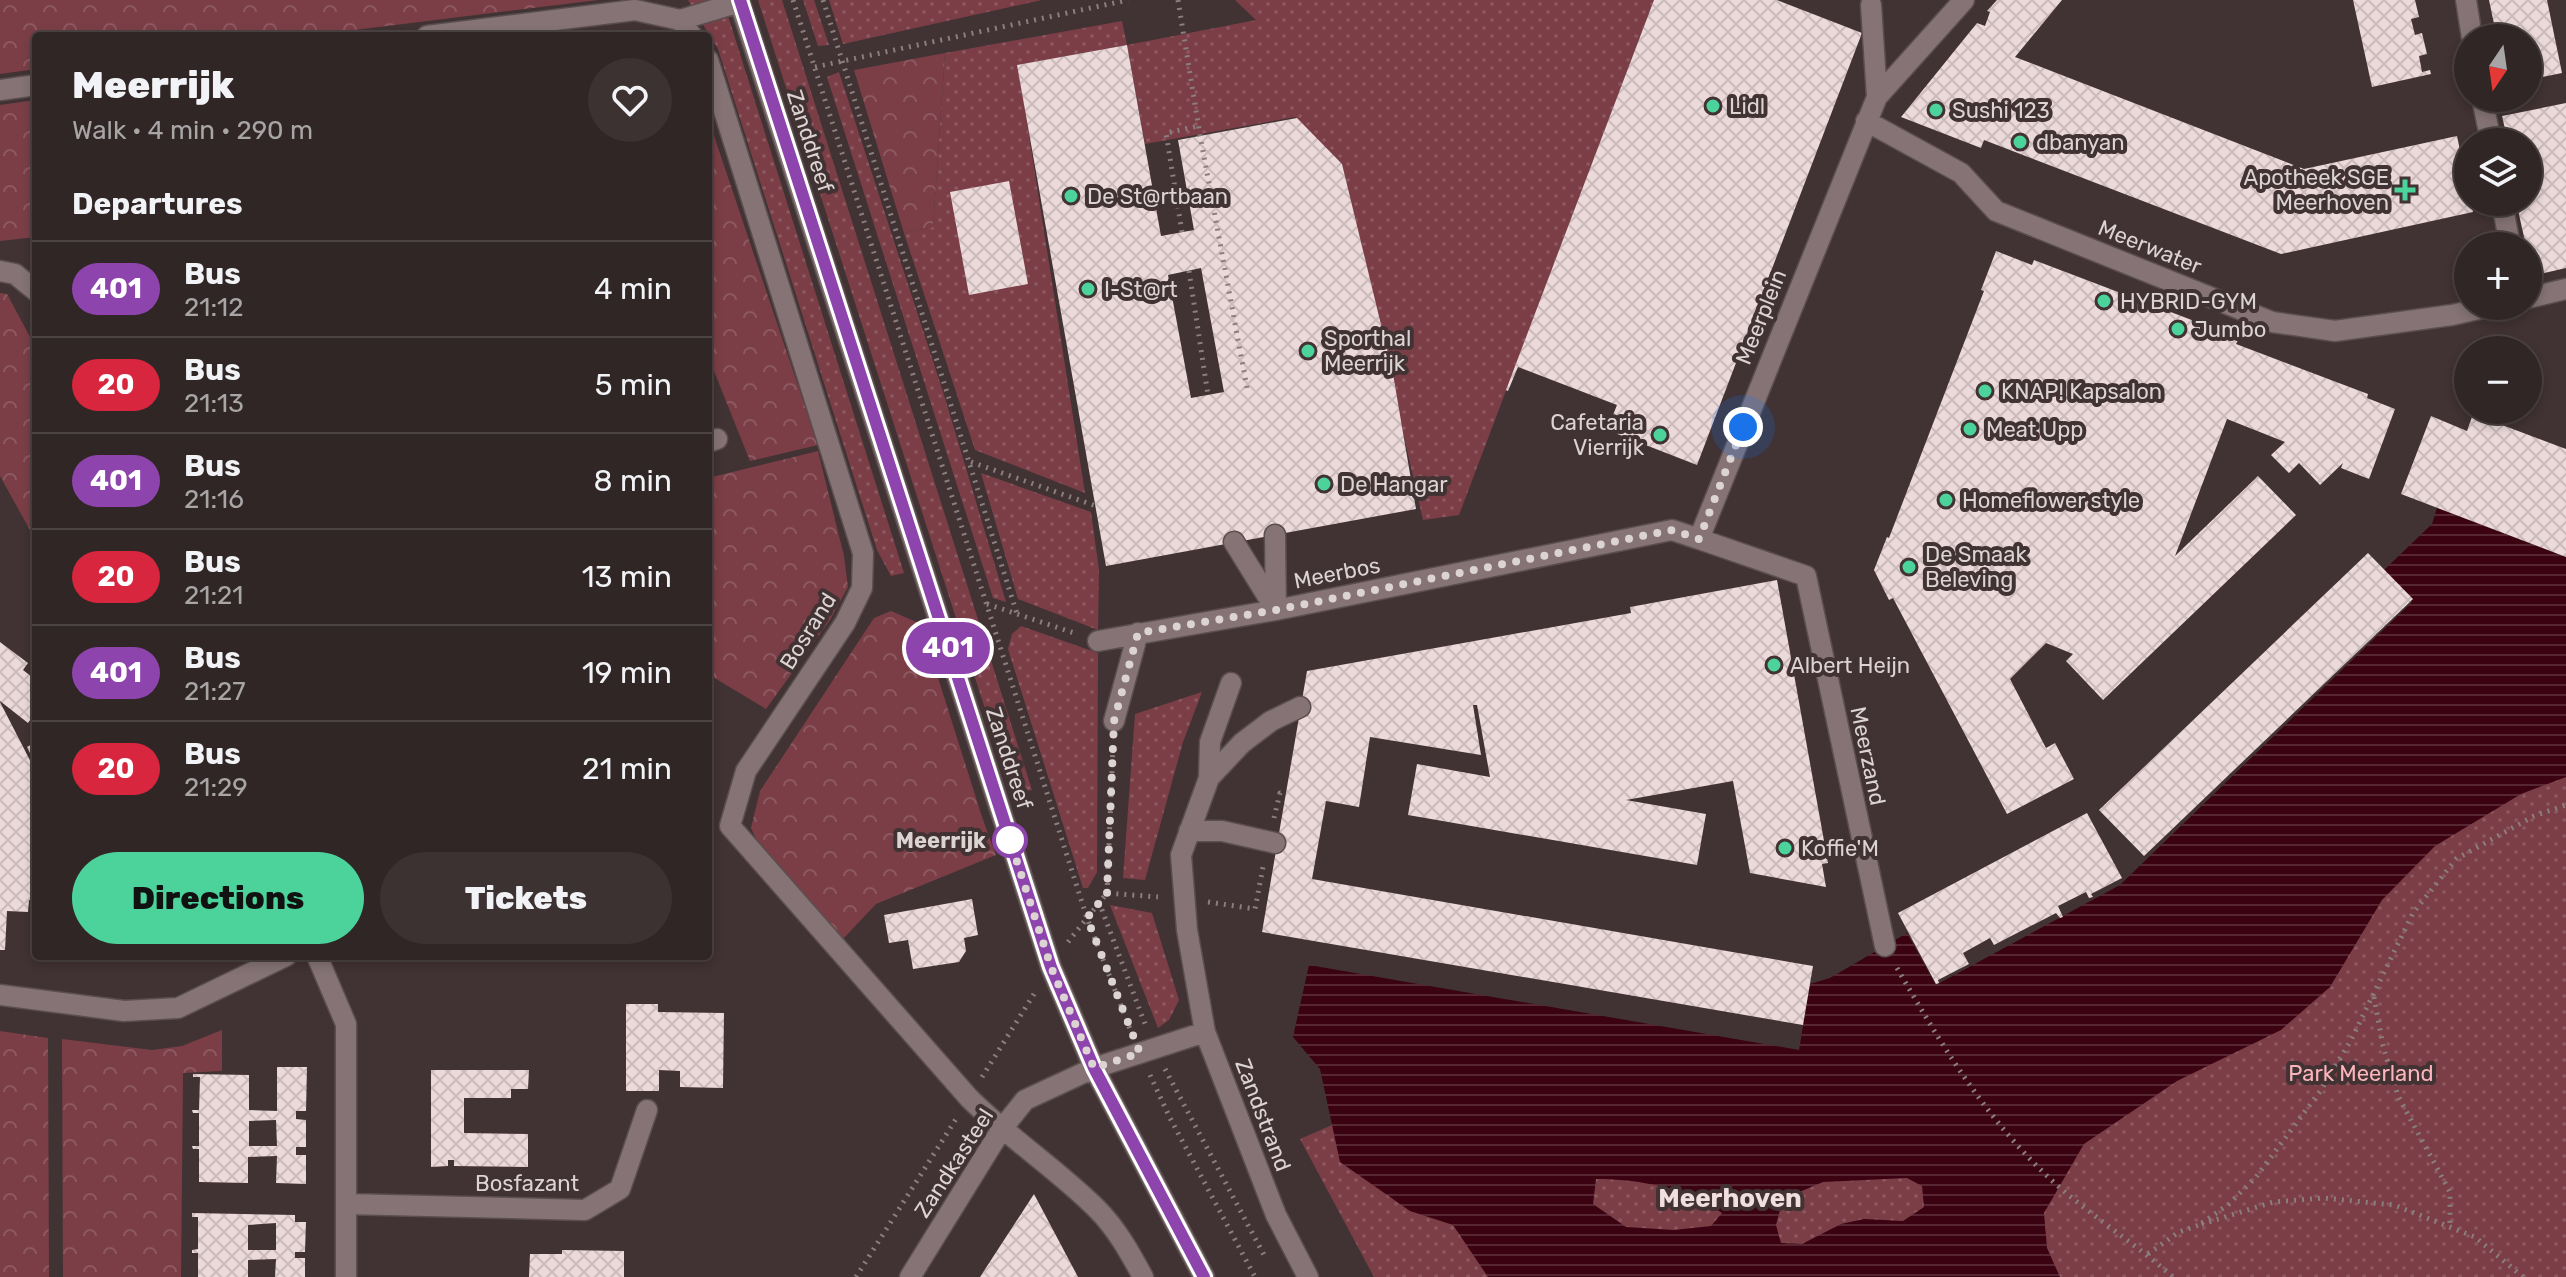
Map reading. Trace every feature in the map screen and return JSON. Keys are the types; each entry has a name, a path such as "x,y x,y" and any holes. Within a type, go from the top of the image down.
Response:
{"street":[{"path":"1877,97 1964,0"},
{"path":"2466,0 2470,24"},
{"path":"459,32 635,10 686,28 740,1"},
{"name":"Zanddreef","path":"740,1 1045,951 1094,1068 1204,1277"},
{"path":"1871,5 1877,97"},
{"name":"Bosrand","path":"712,73 863,553 862,588 845,623 746,771 730,826 969,1098 1001,1130"},
{"path":"0,90 32,86"},
{"name":"Meerplein","path":"1699,539 1877,97"},
{"name":"Meerwater","path":"1866,121 1961,173 1996,211 2272,322 2335,331 2454,315"},
{"path":"0,271 15,274 32,288"},
{"path":"2542,295 2566,289"},
{"name":"Meerbos","path":"1098,641 1276,610 1672,530 1699,539"},
{"path":"1275,535 1276,610"},
{"name":"Meerzand","path":"1699,539 1806,576 1885,946"},
{"path":"1234,542 1276,610"},
{"path":"1114,721 1138,633"},
{"path":"1146,1050 1205,1032 1194,978 1181,855 1209,778 1210,742 1231,683"},
{"path":"1209,778 1242,743 1271,721 1300,707"},
{"path":"1189,831 1222,831 1272,842"},
{"path":"0,995 124,1011 178,1008 278,960"},
{"path":"319,960 346,1024 346,1277"},
{"name":"Zandstrand","path":"1205,1032 1276,1215 1308,1277"},
{"name":"Zandkasteel","path":"910,1277 1001,1130 1025,1100 1094,1068 1146,1050"},
{"name":"Bosfazant","path":"346,1204 585,1210 620,1189 647,1110"},
{"path":"1001,1130 1099,1211 1125,1244 1143,1277"}],"path":[{"name":"Zanddreef","path":"793,0 1087,918 1146,1050 1170,1118 1255,1277"},
{"path":"823,0 1017,614"},
{"path":"815,67 1128,0"},
{"path":"1178,0 1207,178 1247,388"},
{"path":"1182,232 1166,133 1198,126"},
{"path":"1189,271 1208,395"},
{"path":"970,461 1096,506"},
{"path":"987,604 1098,641"},
{"path":"1087,918 1107,893 1114,721"},
{"path":"1107,893 1185,899 1255,909 1272,842 1280,793 1286,794"},
{"path":"2199,1225 2238,1195 2285,1140 2321,1090 2351,1040 2413,913 2456,859 2534,816 2566,805"},
{"path":"1099,902 1146,1050 1268,1264"},
{"path":"1885,946 1941,1045 2004,1132 2046,1175 2173,1277"},
{"path":"2373,994 2383,1046 2398,1096 2450,1192 2450,1227"},
{"path":"2147,1254 2179,1232 2199,1225 2273,1202 2324,1198 2394,1205 2450,1227 2475,1237 2523,1277"}],"green space":[{"path":"0,0 598,0 338,32 32,32 32,70 0,74"},
{"path":"688,0 723,0 904,573 891,576 877,550 718,49 712,32 708,32"},
{"path":"758,0 782,0 1032,790 1012,793"},
{"path":"803,0 814,0 829,45 818,46"},
{"path":"829,0 1042,0 843,44"},
{"path":"1235,0 1654,0 1459,515 1423,520 1342,164 1295,117 1145,144 1127,45 1256,20"},
{"path":"1122,21 1127,45 1018,65 1085,493 975,450 904,233 933,227 945,53"},
{"path":"945,53 933,227 904,233 854,70"},
{"path":"839,72 945,398 1006,602 993,598 827,77"},
{"path":"32,101 32,237 0,241 0,105"},
{"path":"712,130 818,445 750,461 712,366"},
{"path":"0,293 7,294 32,341 32,534 0,476"},
{"path":"818,451 844,556 848,587 830,620 766,709 712,676 712,477"},
{"path":"981,473 1091,512 1099,570 1098,630 1018,599"},
{"path":"891,611 921,624 996,855 876,904 842,940 760,847 751,828 760,791 874,618"},
{"path":"1021,626 1098,653 1097,872 1088,888 1083,888 1008,649 1012,634"},
{"path":"1202,692 1183,742 1145,880 1123,878 1135,714"},
{"name":"Park Meerland","path":"2566,695 2566,1277 1374,1277 1300,1139 1371,1108 1697,1165"},
{"path":"1110,905 1152,913 1179,1000 1169,1020 1158,1028"},
{"path":"222,1030 222,1071 183,1073 181,1277 63,1277 62,1039 152,1050 182,1046"},
{"path":"0,1031 48,1038 49,1277 0,1277"}],"shaded area":[{"path":"2437,508 2566,557 2566,777 2521,794 2435,846 2382,900 2330,987 2281,1030 2177,1081 2084,1144 2044,1213 2047,1248 2060,1277 1488,1277 1453,1225 1410,1211 1340,1162 1320,1069 1293,1037 1309,965 1799,1050 1810,984 1830,978 1907,933 1936,985 2120,885 2412,602 2384,570 2432,524","holes":["1907,1178 1922,1186 1924,1207 1903,1221 1864,1219 1841,1224 1802,1244 1781,1243 1776,1225 1783,1199 1823,1182","1596,1179 1629,1181 1678,1191 1722,1213 1711,1226 1674,1230 1626,1227 1593,1204"]}],"building":[{"path":"1654,0 1777,0 1862,33 1697,465 1607,430 1617,405 1518,367 1506,390"},
{"path":"1997,0 2062,0 2015,57 2304,169 2454,137 2455,216 2281,254 1984,140 1981,148 1901,117 1977,23 1985,26 1990,12 1987,11"},
{"path":"2353,0 2415,0 2419,17 2411,19 2415,35 2422,33 2427,54 2419,56 2422,72 2430,70 2431,74 2372,87"},
{"path":"2489,0 2547,0 2562,73 2542,77 2542,24 2494,24"},
{"path":"1127,45 1161,236 1194,230 1178,140 1297,118 1342,164 1393,374 1416,509 1106,566 1017,65","holes":["1201,268 1224,392 1191,398 1168,275"]},
{"path":"2566,103 2566,268 2542,274 2542,232 2523,232 2519,216 2542,216 2542,128 2505,128 2502,116 2542,112 2542,108"},
{"path":"1009,181 1028,284 969,295 950,192"},
{"path":"1996,251 2032,265 2034,260 2239,338 2236,344 2368,394 2367,398 2395,409 2369,479 2341,468 2343,463 2320,485 2299,463 2289,473 2271,455 2285,442 2227,419 2175,556 2258,476 2296,515 2103,700 2066,661 2073,654 2046,643 2010,679 2046,748 2055,743 2074,779 2007,814 1893,598 1889,600 1874,570 1984,291 1981,290"},
{"path":"2431,416 2467,431 2469,424 2500,424 2566,449 2566,557 2401,494"},
{"path":"2368,553 2413,599 2144,856 2099,810"},
{"path":"1777,580 1828,863 1822,864 1826,887 1750,873 1733,781 1626,800 1706,814 1697,865 1408,815 1417,764 1490,777 1477,705 1473,705 1481,755 1370,737 1359,807 1326,801 1312,879 1813,966 1803,1025 1262,932 1307,671 1631,613 1630,607"},
{"path":"0,642 28,663 23,670 32,677 32,718 28,723 0,701"},
{"path":"0,702 32,764 32,900 29,900 28,912 7,911 5,950 0,950"},
{"path":"2087,813 2122,878 2091,894 2093,897 2089,898 2086,892 2058,906 2063,917 2056,913 1994,945 1990,938 1963,953 1969,964 1936,984 1898,913"},
{"path":"972,899 978,935 964,938 966,951 959,962 913,969 908,940 889,943 884,915"},
{"path":"626,1004 658,1004 658,1012 724,1013 723,1088 680,1087 680,1071 659,1070 659,1091 626,1091"},
{"path":"277,1067 307,1067 306,1111 296,1111 296,1119 306,1120 306,1147 296,1147 296,1155 306,1155 306,1184 276,1183 277,1156 248,1157 248,1183 199,1182 199,1149 192,1146 199,1146 199,1113 192,1110 199,1110 200,1077 193,1077 193,1074 249,1075 249,1110 277,1111","holes":["276,1120 277,1146 249,1146 249,1121"]},
{"path":"431,1070 529,1070 528,1089 511,1089 511,1098 464,1098 464,1133 528,1134 528,1167 454,1166 454,1160 448,1160 448,1166 431,1167"},
{"path":"1034,1194 1078,1277 980,1277"},
{"path":"192,1213 295,1215 295,1222 306,1222 305,1252 295,1252 295,1258 305,1258 305,1277 275,1277 276,1259 248,1260 248,1277 198,1277 198,1253 192,1253 192,1250 198,1249 198,1217 192,1217","holes":["276,1223 276,1250 248,1250 248,1225"]},
{"path":"562,1250 624,1251 624,1277 529,1277 530,1254 562,1254"}],"bus line":[{"name":"401","path":"740,0 1051,967 1094,1068 1204,1277"}],"place":[{"name":"Lidl","path":"1713,106"},
{"name":"Sushi 123","path":"1936,110"},
{"name":"dbanyan","path":"2020,142"},
{"name":"Apotheek SGE Meerhoven","path":"2405,190"},
{"name":"De St@rtbaan","path":"1071,196"},
{"name":"I-St@rt","path":"1088,289"},
{"name":"HYBRID-GYM","path":"2104,301"},
{"name":"Jumbo","path":"2178,329"},
{"name":"Sporthal Meerrijk","path":"1308,351"},
{"name":"KNAP! Kapsalon","path":"1985,391"},
{"name":"Meat Upp","path":"1970,429"},
{"name":"Cafetaria Vierrijk","path":"1660,435"},
{"name":"De Hangar","path":"1324,484"},
{"name":"Homeflower style","path":"1946,500"},
{"name":"De Smaak Beleving","path":"1909,567"},
{"name":"Albert Heijn","path":"1774,665"},
{"name":"Meerrijk","path":"1010,840"},
{"name":"Koffie'M","path":"1785,848"}],"district":[{"name":"Meerhoven","path":"1730,1198"}],"route":[{"path":"1010,840 1009,837 1051,967 1094,1068 1140,1053 1087,918 1107,893 1114,721 1138,633 1276,610 1672,530 1699,539 1743,427"}]}
